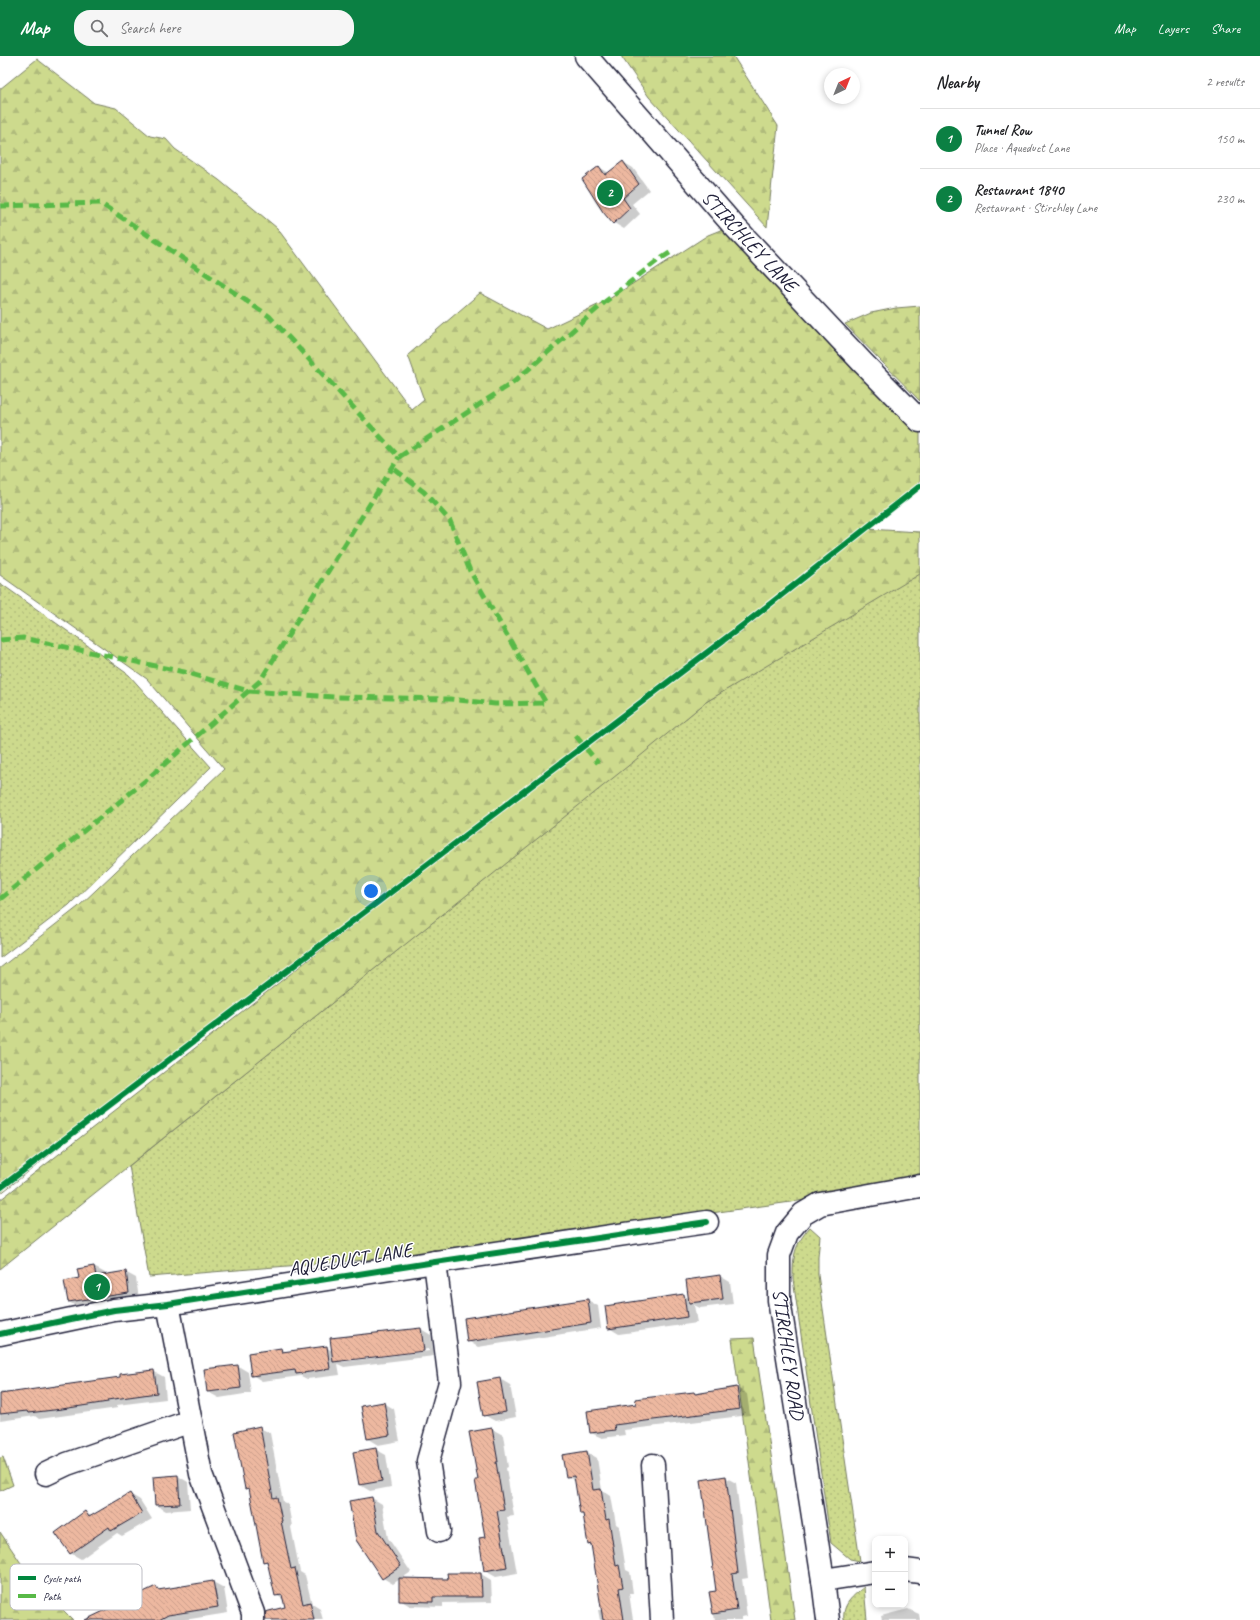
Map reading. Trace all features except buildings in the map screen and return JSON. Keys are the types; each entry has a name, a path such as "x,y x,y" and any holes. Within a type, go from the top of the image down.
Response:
{"street":[{"name":"STIRCHLEY LANE","path":"586,56 734,226 863,363 920,420"},
{"name":"STIRCHLEY ROAD","path":"828,1620 779,1300 779,1255 787,1233 803,1214 820,1204 920,1186"},
{"name":"AQUEDUCT LANE","path":"0,1334 114,1310 168,1304 435,1262 707,1222"},
{"path":"435,1262 450,1382 428,1461 439,1531"},
{"path":"168,1304 201,1474 253,1613 253,1620"},
{"path":"46,1474 68,1464 191,1421"},
{"path":"653,1465 662,1620"},
{"path":"908,1570 920,1572"},
{"path":"823,1580 872,1572"}],"green space":[{"path":"621,56 733,56 778,126 767,227 649,97"},
{"path":"37,59 94,103 116,108 150,136 166,139 175,149 219,180 277,228 412,410 424,400 408,355 480,293 547,329 606,301 708,235 728,227 920,420 920,485 866,529 920,532 920,574 706,702 0,1269 0,1200 588,742 236,1009 0,1194 0,968 78,907 224,769 147,679 0,575 0,89"},
{"path":"920,306 920,401 845,324 871,313 896,308"},
{"path":"920,571 920,1182 907,1186 711,1213 439,1254 149,1277 129,1166 706,702"},
{"path":"0,583 129,675 211,767 69,905 0,958"},
{"path":"810,1227 820,1236 818,1275 860,1561 850,1559 831,1543 793,1279 794,1257 798,1245"},
{"path":"754,1338 795,1620 771,1620 732,1339"},
{"path":"3,1457 13,1485 0,1491 0,1458"},
{"path":"0,1532 22,1564 10,1564 10,1610 63,1610 73,1620 0,1620"},
{"path":"864,1587 867,1620 844,1620 845,1609 849,1601"}],"marked path":[{"path":"0,206 100,203 269,316 399,457 514,382 606,301 657,261 673,251"},
{"path":"0,899 145,781 260,681 399,457"},
{"path":"0,640 23,638 184,672 248,691 334,697 450,699 495,704 546,703 470,571 450,521 424,492 393,468"},
{"path":"576,736 598,763"}],"cycle path":[{"path":"0,1188 742,626 920,486"},
{"path":"0,1334 114,1310 168,1304 435,1262 707,1222"}],"place":[{"name":"Restaurant 1840","path":"610,193"},
{"name":"Tunnel Row","path":"97,1287"}]}
